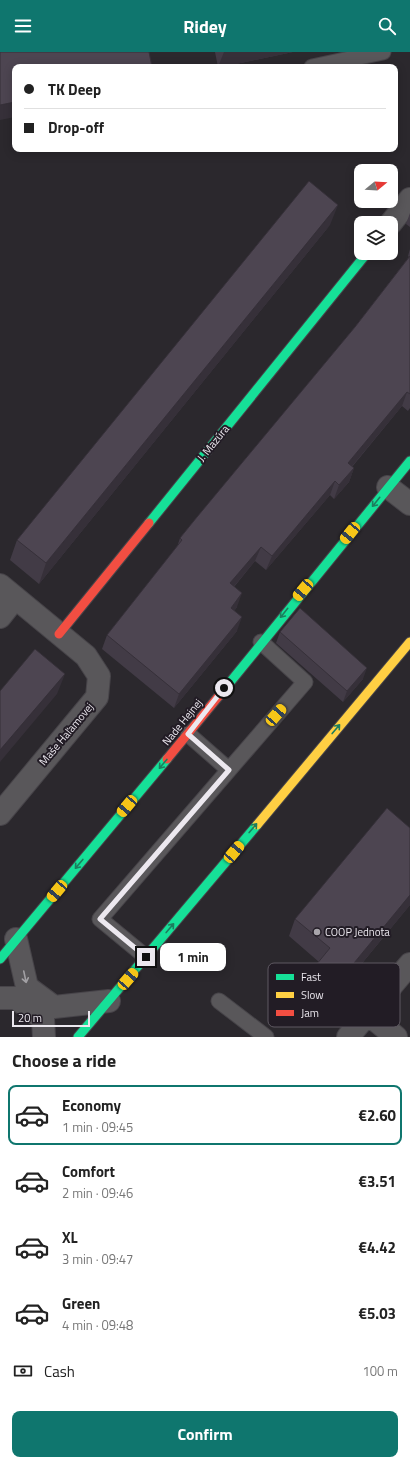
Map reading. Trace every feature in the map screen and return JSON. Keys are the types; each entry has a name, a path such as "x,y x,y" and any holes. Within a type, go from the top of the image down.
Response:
{"street":[{"path":"397,216 410,199"},
{"name":"J. Mazúra","path":"58,634 361,260"},
{"name":"Nade Hejnej","path":"0,959 188,734 261,642 410,462"},
{"path":"388,487 410,504"},
{"path":"0,617 8,592"},
{"name":"Maše Haľamovej","path":"0,814 97,696 99,676 86,656 8,592"},
{"path":"78,1037 410,642"},
{"path":"16,939 27,987 54,1007 109,1001"},
{"path":"400,976 410,964"},
{"path":"0,998 16,998 43,1019 44,1037"},
{"path":"348,1037 357,1027"},
{"path":"384,1027 396,1037"}],"lane":[{"path":"326,64 383,52"},
{"path":"146,957 100,919 305,682 261,642"},
{"path":"188,734 229,770"},
{"path":"219,1001 266,1037"}],"building":[{"path":"0,52 149,52 151,64 12,64 12,103 0,105"},
{"path":"309,181 338,205 46,563 17,540"},
{"path":"410,256 410,394 407,392 348,463 354,468 339,485 335,481 272,556 261,547 230,583 242,593 231,608 242,617 179,694 107,635 182,540 180,538 355,327"},
{"path":"300,608 367,668 347,691 280,632"},
{"path":"35,649 65,674 0,750 0,691"},
{"path":"387,808 410,828 410,895 354,963 318,963 330,948 295,919"}],"traffic: fast":[{"path":"149,523 361,260"},
{"path":"227,686 410,461"},
{"path":"0,959 167,759"},
{"path":"78,1037 257,825"}],"traffic: slow":[{"path":"257,825 410,642"}],"traffic: jam":[{"path":"59,634 149,523"},
{"path":"167,759 227,686"}],"place":[{"name":"COOP Jednota","path":"317,932"}],"route":[{"path":"146,957 100,919 229,770 188,734 224,688"}]}
